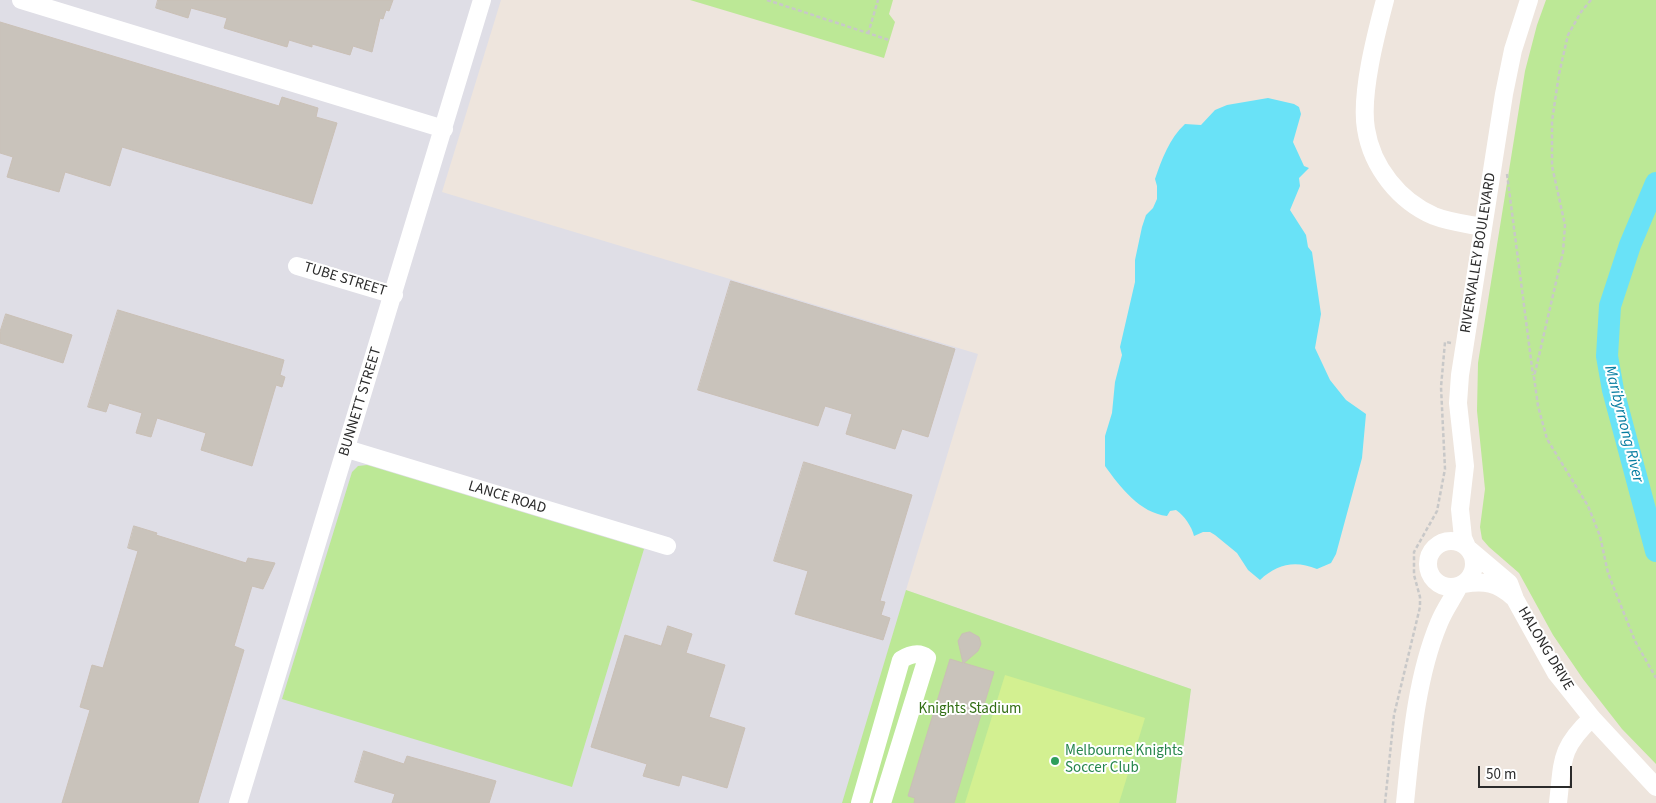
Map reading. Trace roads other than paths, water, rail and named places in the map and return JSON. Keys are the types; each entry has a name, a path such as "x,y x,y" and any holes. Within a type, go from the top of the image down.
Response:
{"street":[{"path":"21,0 444,129"},
{"name":"BUNNETT STREET","path":"238,803 394,295 482,0"},
{"path":"1385,0 1366,96 1366,128 1375,158 1393,187 1422,210 1450,221 1483,227"},
{"name":"RIVERVALLEY BOULEVARD","path":"1468,548 1463,538 1460,509 1466,466 1458,403 1460,376 1513,50 1529,0"},
{"name":"TUBE STREET","path":"297,266 394,295"},
{"name":"LANCE ROAD","path":"347,449 667,546"},
{"name":"RIVERVALLEY BOULEVARD","path":"1434,549 1460,509"},
{"path":"1405,803 1415,713 1435,632 1436,611 1428,563 1434,549 1446,541 1460,543 1468,548 1474,568 1469,580 1462,585 1435,632"},
{"name":"HALONG DRIVE","path":"1468,548 1509,583 1515,599 1556,673 1592,718 1656,787"},
{"path":"1432,578 1444,587 1462,585"},
{"name":"HALONG DRIVE","path":"1462,585 1482,581 1494,584 1515,599"},
{"path":"860,803 900,660 910,654 922,654 927,658 882,803"},
{"path":"1558,803 1566,749 1574,735 1592,718"}],"water":[{"path":"1268,98 1294,104 1299,107 1301,114 1293,142 1304,166 1309,168 1299,178 1300,186 1290,210 1306,235 1308,247 1312,252 1321,314 1315,348 1330,380 1346,400 1366,414 1362,458 1336,554 1331,563 1317,569 1294,564 1287,565 1273,570 1260,580 1248,570 1237,553 1215,535 1210,532 1203,532 1194,536 1187,522 1176,510 1170,511 1167,516 1157,514 1132,498 1105,466 1105,436 1112,413 1115,382 1122,355 1120,347 1135,282 1135,260 1146,215 1153,208 1157,199 1155,179 1160,164 1175,136 1185,124 1201,125 1215,110 1227,105"}],"waterway":[{"name":"Maribyrnong River","path":"1656,183 1630,245 1610,306 1607,356 1613,390 1656,551"}],"place":[{"name":"Melbourne Knights Soccer Club","path":"1055,761"}],"park label":[{"name":"Knights Stadium","path":"970,710"}]}
